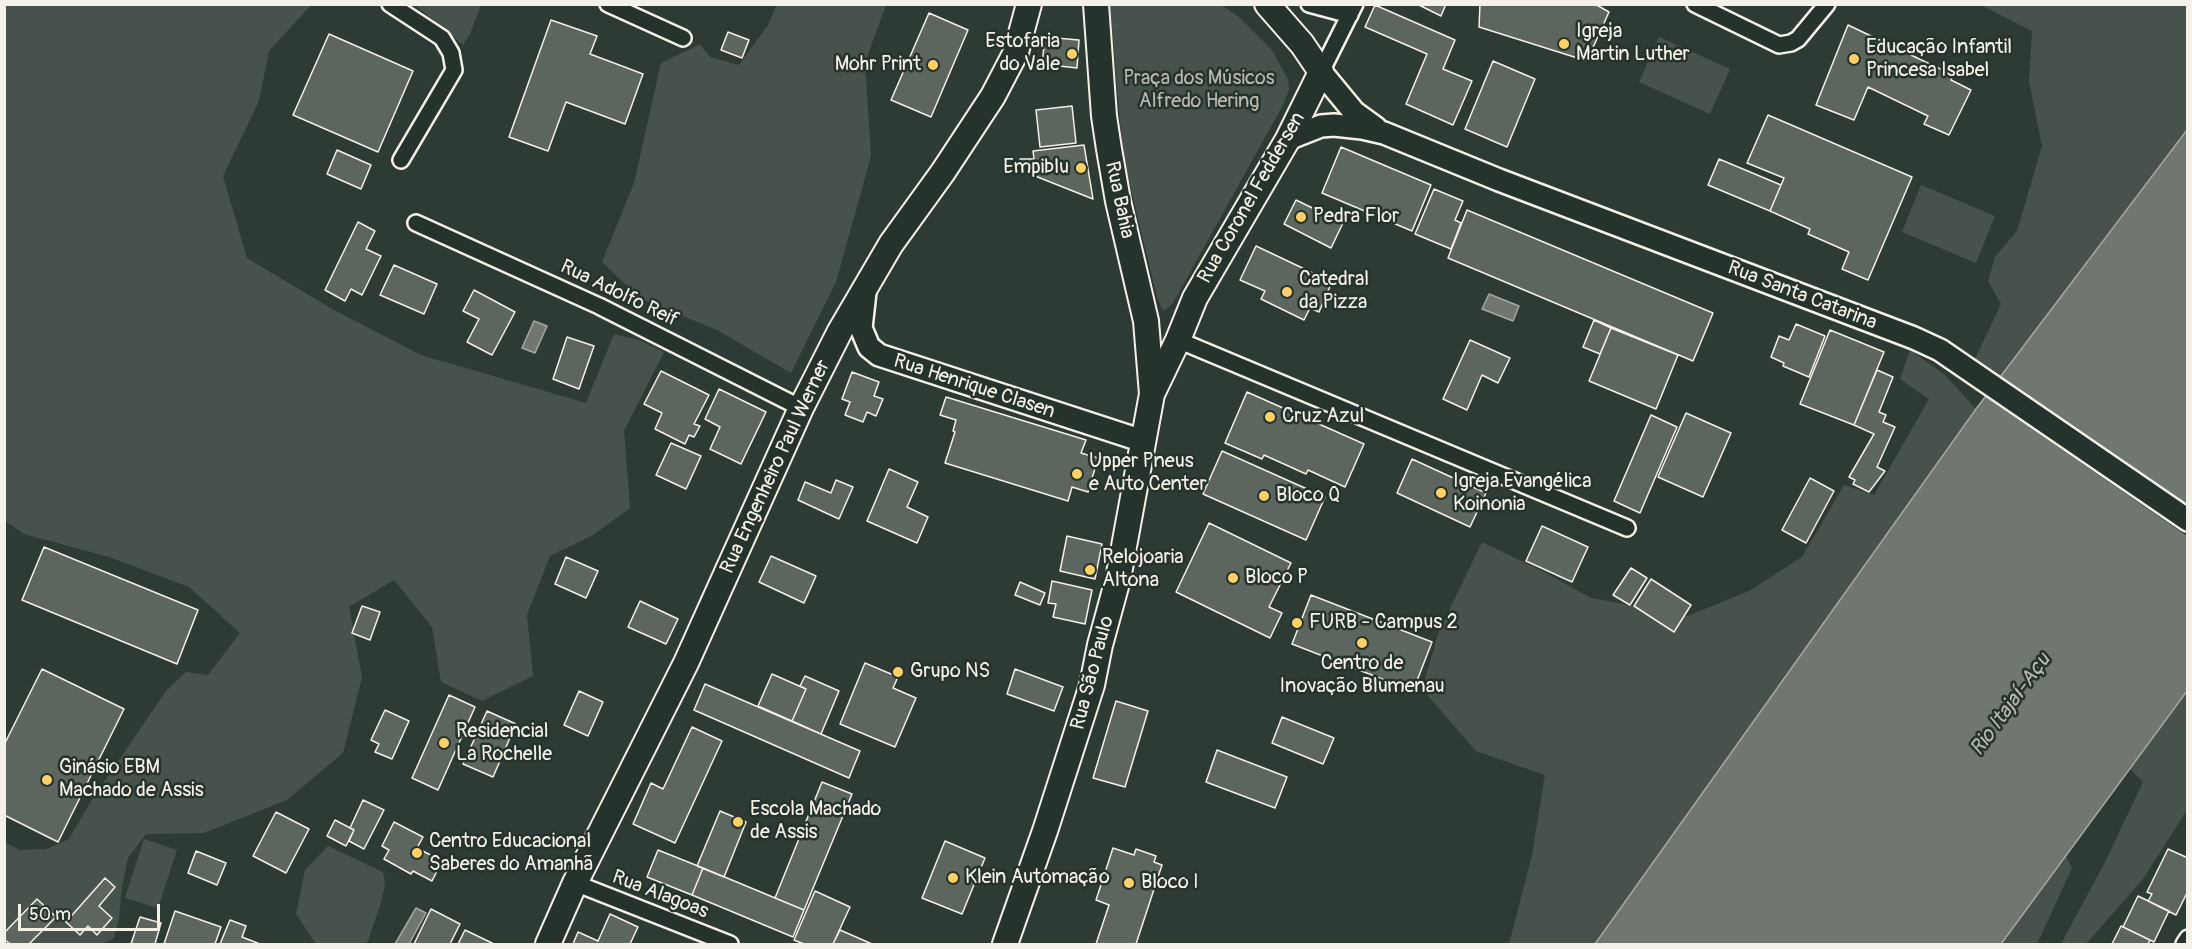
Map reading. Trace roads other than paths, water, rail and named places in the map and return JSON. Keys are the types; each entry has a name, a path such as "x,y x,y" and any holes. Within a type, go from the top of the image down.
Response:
{"main road":[{"name":"Rua Engenheiro Paul Werner","path":"548,945 575,883 686,663 801,408 840,331 891,244 943,172 993,96 1016,52 1029,4"},
{"name":"Rua Bahia","path":"1096,4 1108,149 1146,321 1152,394"},
{"path":"1267,4 1302,44 1321,72"},
{"name":"Rua Coronel Feddersen","path":"1152,394 1195,298 1288,139 1321,72"},
{"name":"Rua Santa Catarina","path":"1321,72 1354,112 1383,134"},
{"name":"Rua Santa Catarina","path":"1288,139 1320,126 1334,125 1362,128 1383,134 1914,338 1940,350 2187,520"},
{"name":"Rua Henrique Clasen","path":"866,285 861,328 868,348 879,355 1143,441"},
{"name":"Rua São Paulo","path":"1005,945 1092,685 1118,579 1152,394"}],"street":[{"path":"390,4 442,39 451,53 454,70 401,160"},
{"path":"608,4 683,38"},
{"path":"1309,4 1352,10"},
{"path":"1695,4 1779,45 1798,39 1827,4"},
{"name":"Rua Coronel Feddersen","path":"1321,72 1352,10"},
{"name":"Rua Adolfo Reif","path":"416,224 599,306 801,408"},
{"path":"1178,340 1627,528"},
{"name":"Rua Alagoas","path":"575,883 730,945"},
{"path":"2184,945 2187,938"}],"water":[{"name":"Rio Itajaí-Açu","path":"2187,130 2187,691 2001,944 1595,944 1976,409"},
{"path":"1489,294 1519,306 1513,321 1482,309"},
{"path":"534,321 547,326 535,353 522,348"},
{"path":"416,908 426,913 409,944 395,944"}],"place":[{"name":"Igreja Martin Luther","path":"1564,44"},
{"name":"Estofaria do Vale","path":"1072,54"},
{"name":"Educação Infantil Princesa Isabel","path":"1854,59"},
{"name":"Mohr Print","path":"933,65"},
{"name":"Empiblu","path":"1081,168"},
{"name":"Pedra Flor","path":"1301,217"},
{"name":"Catedral da Pizza","path":"1287,292"},
{"name":"Cruz Azul","path":"1270,417"},
{"name":"Upper Pneus e Auto Center","path":"1077,474"},
{"name":"Igreja Evangélica Koinonia","path":"1441,493"},
{"name":"Bloco Q","path":"1264,496"},
{"name":"Relojoaria Altona","path":"1090,570"},
{"name":"Bloco P","path":"1233,578"},
{"name":"FURB - Campus 2","path":"1297,623"},
{"name":"Centro de Inovação Blumenau","path":"1362,643"},
{"name":"Grupo NS","path":"898,672"},
{"name":"Residencial La Rochelle","path":"444,743"},
{"name":"Ginásio EBM Machado de Assis","path":"47,780"},
{"name":"Escola Machado de Assis","path":"738,822"},
{"name":"Centro Educacional Saberes do Amanhã","path":"417,853"},
{"name":"Klein Automação","path":"953,878"},
{"name":"Bloco I","path":"1129,883"}],"park label":[{"name":"Praça dos Músicos Alfredo Hering","path":"1199,90"}]}
